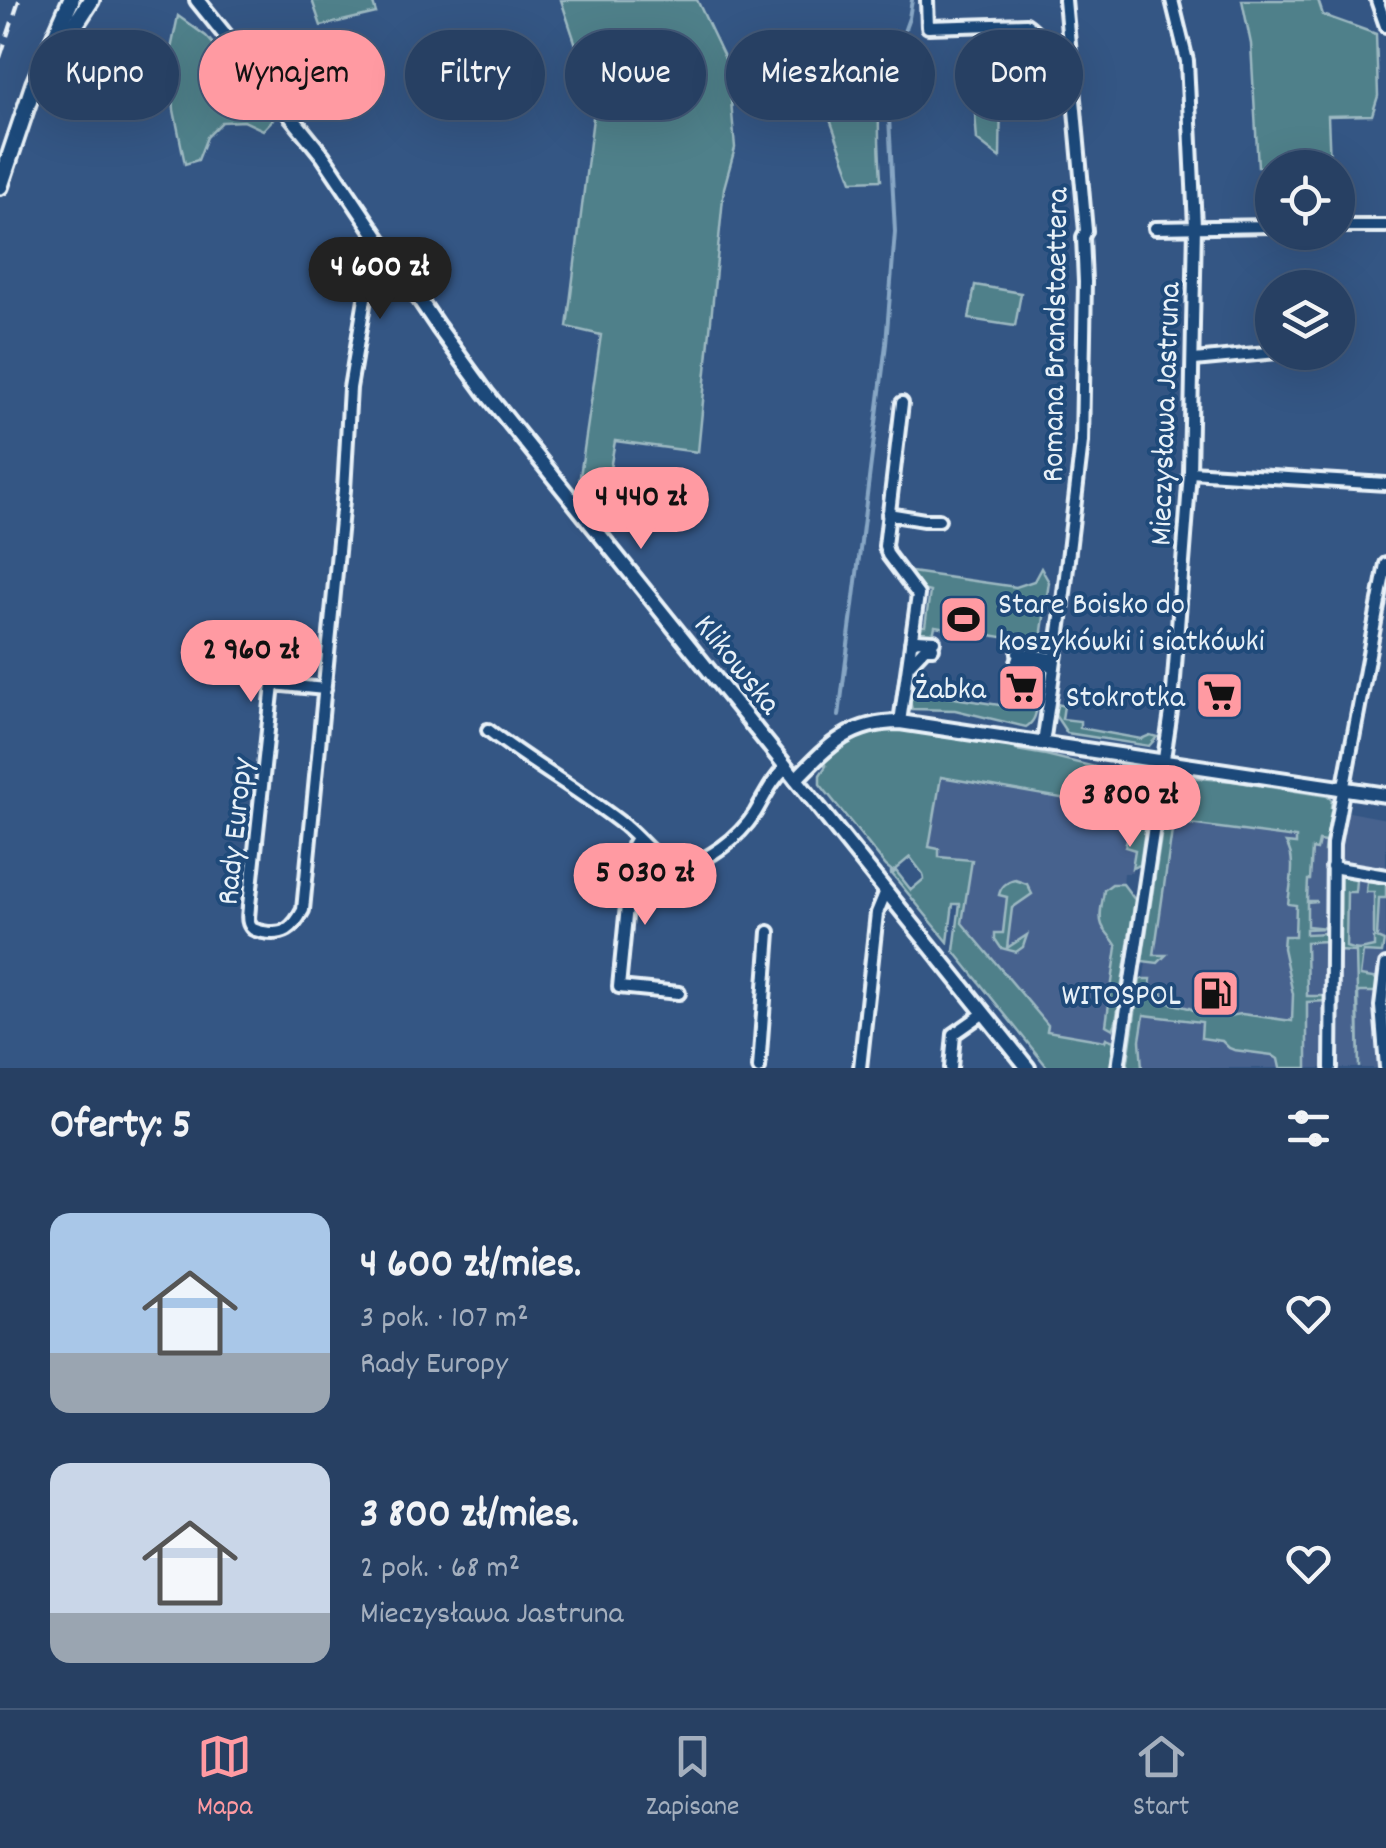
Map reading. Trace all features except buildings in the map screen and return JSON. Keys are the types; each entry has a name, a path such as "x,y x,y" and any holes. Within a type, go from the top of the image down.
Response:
{"main road":[{"path":"0,186 34,84 71,0"},
{"path":"15,140 66,39 91,3"}],"street":[{"name":"Klikowska","path":"197,0 323,156 477,380 1028,1068"},
{"path":"928,0 928,27 1026,24 1035,30"},
{"name":"Romana Brandstaettera","path":"1065,0 1068,30"},
{"name":"Mieczysława Jastruna","path":"1118,1068 1172,705 1190,472 1195,226 1186,61 1172,0"},
{"path":"1377,0 1386,26"},
{"name":"Romana Brandstaettera","path":"1042,744 1082,442 1086,231 1076,120"},
{"path":"1155,228 1255,226"},
{"path":"1355,226 1386,226"},
{"name":"Rady Europy","path":"325,689 273,684 249,906 253,930 284,933 295,925 303,910 325,689 344,490 350,388 369,275 384,247"},
{"path":"1194,360 1255,354"},
{"path":"900,722 918,595 885,546 902,403"},
{"path":"1190,472 1386,484"},
{"path":"888,514 939,520"},
{"path":"1331,1068 1333,844 1386,564"},
{"path":"908,666 925,648 934,645 917,640 912,643"},
{"path":"1018,657 1054,662"},
{"path":"796,779 842,736 870,725 900,722 1386,795"},
{"path":"488,730 625,826 680,871 725,846 746,826 774,779 786,767"},
{"path":"638,838 633,845 619,987 679,993"},
{"path":"1332,867 1386,876"},
{"path":"860,1068 876,913 886,892"},
{"path":"759,1068 769,932"},
{"path":"1386,966 1381,1006 1386,1067"},
{"path":"951,1068 954,1034 984,1013"}],"shaded area":[{"path":"940,777 1146,810 1137,866 1132,873 1124,873 1123,884 1135,900 1109,1053 1057,1045 958,922 965,865 927,861"},
{"path":"1344,811 1386,819 1386,868 1337,861"},
{"path":"1167,815 1328,839 1328,870 1356,879 1386,882 1386,926 1377,1007 1382,1068 1131,1068"}],"green space":[{"path":"312,0 372,0 376,13 321,26"},
{"path":"561,0 697,0 726,61 726,120 733,120 735,148 724,188 698,452 615,441 603,508 579,483 601,335 567,327 593,120 706,120 706,30 571,30"},
{"path":"1242,0 1318,0 1323,15 1376,34 1378,96 1372,115 1328,116 1329,150 1257,150 1251,44"},
{"path":"178,16 199,31 199,120 272,120 263,130 244,121 222,122 207,137 198,160 185,164 176,120 179,30 175,30"},
{"path":"830,120 879,120 881,180 852,181"},
{"path":"976,120 1001,120 1000,158 977,140"},
{"path":"975,285 1021,293 1015,326 969,319"},
{"path":"1041,568 1049,582 1042,631 1046,653 1020,650 1020,640 935,626 933,636 916,633 917,626 925,626 930,592 918,589 904,571 1016,587 1034,581"},
{"path":"914,686 914,692 1032,710 1037,706 1036,712 1026,727 955,710 912,709 909,698"},
{"path":"1057,704 1064,706 1062,719 1080,721 1080,728 1141,739 1157,737 1149,746 1067,733 1055,715"},
{"path":"885,728 1016,747 1105,772 1122,770 1125,774 1138,768 1149,773 1150,794 1140,865 1132,868 1135,850 1125,847 1133,816 1090,807 1090,803 941,777 929,847 939,849 939,857 972,860 962,923 1048,1025 1047,1031 1114,1041 1110,1068 1048,1068 954,951 960,904 953,904 948,942 892,874 896,871 911,890 924,879 910,857 891,873 820,784 826,766 822,762 835,749 858,736"},
{"path":"1177,776 1232,781 1332,800 1327,851 1325,842 1319,841 1317,850 1312,849 1308,880 1307,901 1317,901 1307,902 1307,926 1327,928 1306,929 1306,934 1327,933 1327,941 1306,942 1307,996 1327,996 1327,1001 1307,1002 1307,1068 1280,1068 1278,1059 1272,1055 1234,1050 1222,1041 1201,1038 1202,1022 1144,1015 1140,1040 1142,1068 1127,1068 1140,979 1151,979 1150,986 1144,986 1143,996 1155,998 1157,987 1161,988 1165,1002 1202,1014 1242,1014 1292,1021 1293,994 1283,948 1284,936 1295,936 1296,905 1288,904 1292,864 1286,843 1296,844 1296,838 1166,821 1169,784"},
{"path":"1165,829 1172,831 1154,955 1166,955 1158,963 1142,961"},
{"path":"1343,875 1356,880 1355,892 1347,892 1346,947 1360,950 1374,947 1374,892 1366,892 1367,881 1386,882 1386,898 1379,898 1377,938 1384,941 1382,953 1363,952 1360,976 1379,979 1377,992 1358,992 1359,1068 1356,952 1337,951 1337,880"},
{"path":"1015,880 1027,884 1032,894 1012,908 1007,948 1027,935 1023,947 1016,952 1001,948 995,939 995,933 1003,933 1007,897 999,895 1000,892"},
{"path":"1112,884 1123,884 1135,900 1113,1029 1106,1025 1117,947 1100,917 1104,890"}],"waterway":[{"path":"839,716 886,344 895,232 887,79 912,0"}],"railway":[{"path":"0,58 19,0"}],"place":[{"name":"Stare Boisko do koszykówki i siatkówki","path":"963,620"},
{"name":"Żabka","path":"1021,687"},
{"name":"Stokrotka","path":"1220,695"},
{"name":"WITOSPOL","path":"1216,993"}]}
